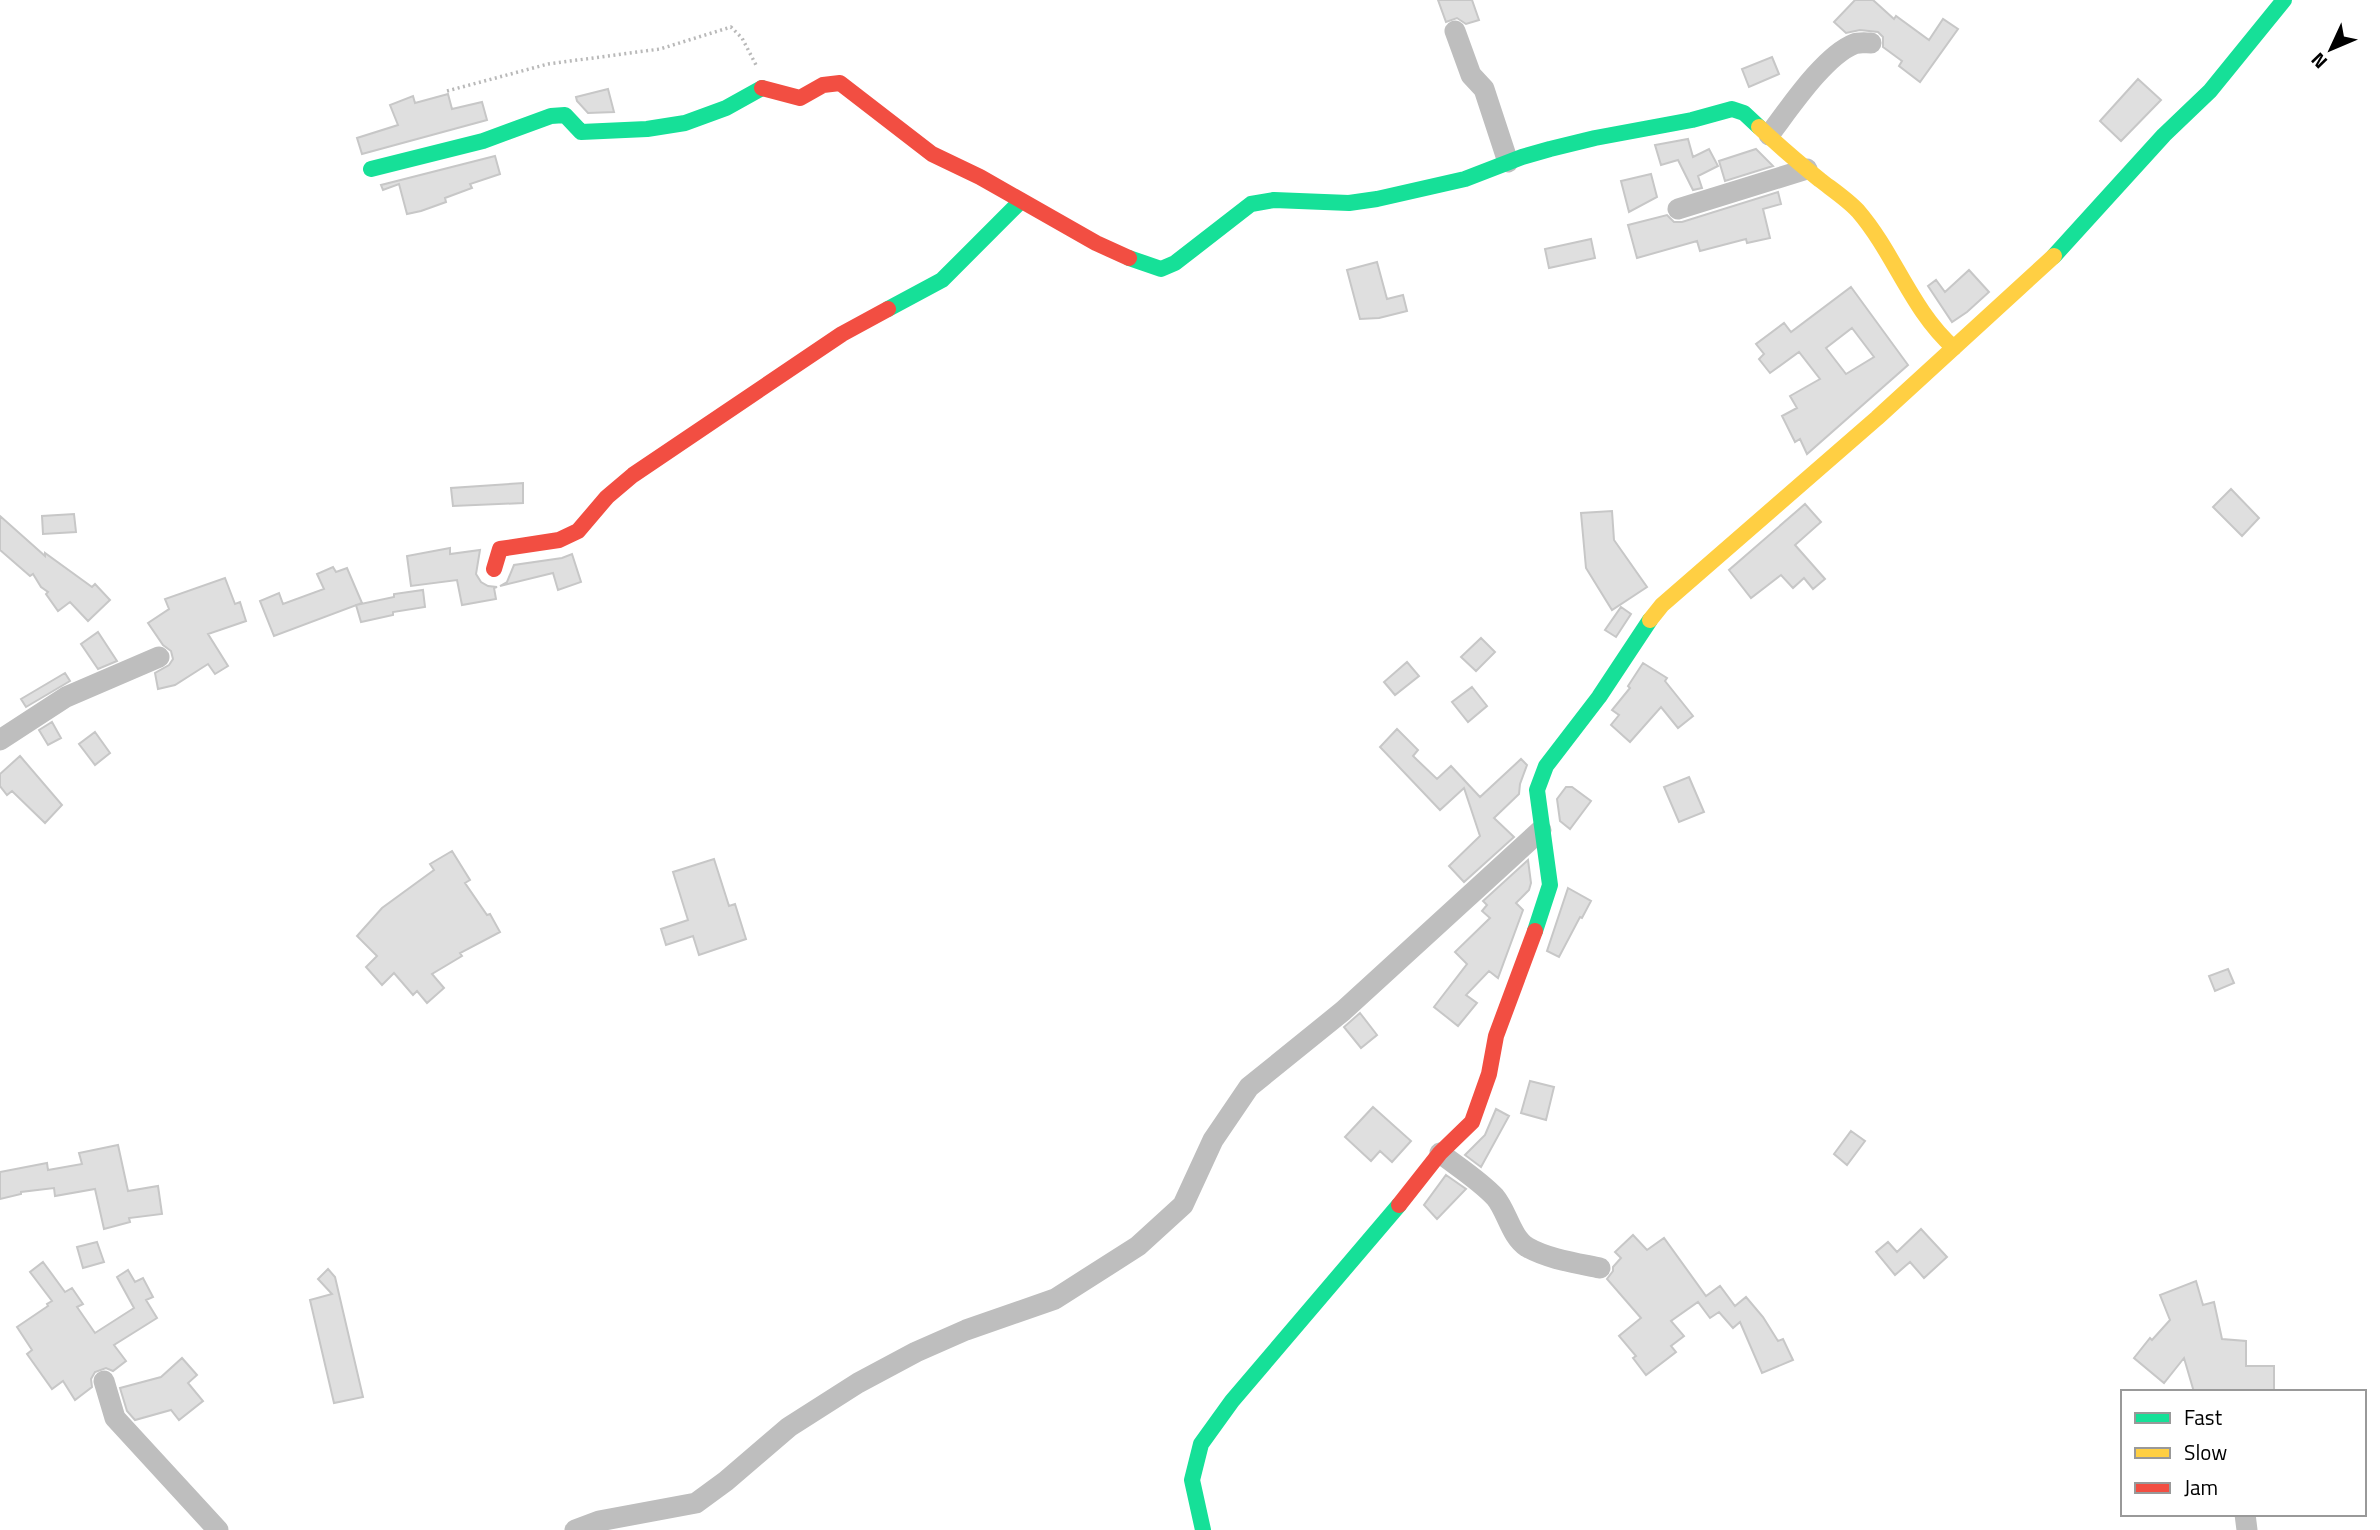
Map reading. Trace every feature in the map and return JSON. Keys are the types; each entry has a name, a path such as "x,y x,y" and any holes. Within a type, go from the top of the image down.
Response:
{"street":[{"path":"1203,1530 1192,1480 1201,1444 1232,1401 1277,1352 1340,1273 1410,1193 1440,1153 1472,1122 1489,1074 1496,1036 1550,885 1537,790 1546,766 1599,697 1655,613 2042,269 2164,135 2210,91 2284,0"},
{"path":"1455,31 1471,75 1484,89 1508,162"},
{"path":"1769,135 1808,84 1839,54 1856,43 1871,43"},
{"path":"371,169 483,141 551,116 565,115 581,132 640,129 683,123 738,103 765,87 786,96 800,98 823,85 840,83 932,154 980,177 1096,243 1161,270 1175,263 1251,204 1274,200 1349,203 1377,199 1465,179 1508,162 1595,138 1655,128 1732,109 1744,113 1784,151 1843,197 1865,219 1922,313 1937,333 1954,348"},
{"path":"1678,209 1807,169"},
{"path":"494,569 500,549 559,540 578,531 632,475 674,446 842,334 942,280 1021,201"},
{"path":"0,740 66,697 159,657"},
{"path":"575,1530 599,1521 696,1503 789,1427 859,1383 916,1352 965,1330 1055,1299 1138,1246 1183,1205 1213,1140 1249,1087 1363,994 1541,830"},
{"path":"1440,1153 1494,1197 1506,1213 1520,1241 1529,1248 1600,1269"},
{"path":"104,1381 115,1418 218,1530"}],"path":[{"path":"447,91 548,64 660,49 732,27 742,38 765,87"}],"building":[{"path":"1438,0 1472,0 1479,20 1466,24 1457,18 1446,22"},
{"path":"1855,0 1873,0 1894,19 1896,16 1929,40 1943,19 1958,29 1920,82 1899,66 1902,61 1883,47 1883,37 1878,32 1860,30 1846,33 1834,22"},
{"path":"1772,57 1779,74 1749,87 1742,69"},
{"path":"2138,79 2161,100 2121,141 2100,121"},
{"path":"608,89 614,112 588,113 577,101 576,97"},
{"path":"448,94 452,109 482,102 487,120 362,154 357,138 398,125 390,105 413,96 415,103"},
{"path":"1688,139 1693,157 1709,149 1718,166 1698,176 1702,188 1693,190 1678,160 1661,165 1655,145"},
{"path":"1756,149 1773,166 1725,181 1719,161"},
{"path":"495,156 500,174 470,184 472,188 421,211 407,214 399,184 383,190 381,185"},
{"path":"1651,174 1657,197 1629,212 1621,181"},
{"path":"1778,192 1781,204 1763,209 1770,238 1747,243 1746,239 1700,251 1697,241 1637,258 1628,225 1667,215 1674,222 1682,222"},
{"path":"1591,239 1595,258 1549,268 1545,249"},
{"path":"1377,262 1387,299 1403,295 1407,311 1379,318 1360,319 1347,270"},
{"path":"1969,270 1989,292 1952,322 1928,286 1936,280 1945,292"},
{"path":"1851,287 1908,365 1807,454 1800,439 1795,442 1782,416 1797,408 1790,396 1820,379 1799,352 1770,373 1759,359 1764,354 1756,344 1784,323 1791,332","holes":["1852,328 1874,357 1846,374 1826,348"]},
{"path":"523,483 523,503 453,506 451,488"},
{"path":"2231,489 2259,518 2242,536 2213,507"},
{"path":"1805,504 1821,522 1795,545 1825,579 1813,589 1804,578 1793,588 1781,575 1751,598 1729,570"},
{"path":"1612,511 1614,540 1647,587 1612,610 1586,568 1581,513"},
{"path":"74,514 76,532 43,534 42,516"},
{"path":"0,516 45,556 45,553 92,587 95,584 110,600 88,621 70,602 58,611 46,594 48,592 41,587 33,574 30,576 0,550"},
{"path":"450,548 450,554 480,550 476,574 481,582 497,587 494,588 496,599 462,605 457,580 411,586 407,556"},
{"path":"572,554 581,582 558,590 553,573 500,586 507,582 514,565"},
{"path":"333,567 336,572 347,568 362,603 274,636 260,601 279,593 283,604 324,589 317,574"},
{"path":"225,578 235,604 240,602 246,621 208,634 228,666 215,674 208,664 175,685 158,689 155,673 169,665 173,659 171,651 163,645 148,623 169,609 165,599"},
{"path":"423,590 425,607 393,612 393,615 361,622 356,605 394,597 394,594"},
{"path":"1621,607 1631,614 1616,637 1605,630"},
{"path":"98,632 117,661 98,669 81,644"},
{"path":"1481,638 1495,652 1476,671 1461,657"},
{"path":"1407,662 1419,676 1395,695 1384,682"},
{"path":"1643,663 1667,678 1665,681 1693,716 1678,728 1661,707 1630,742 1611,725 1619,715 1612,710 1630,688 1628,686"},
{"path":"65,673 70,681 26,707 21,699"},
{"path":"1472,687 1487,706 1468,722 1452,702"},
{"path":"52,722 61,738 48,745 39,730"},
{"path":"1397,729 1418,750 1413,756 1437,779 1451,766 1480,797 1521,759 1527,765 1519,794 1494,818 1514,837 1464,882 1449,866 1480,836 1464,788 1440,810 1380,747"},
{"path":"95,732 110,753 95,765 79,744"},
{"path":"20,756 62,805 45,823 12,791 7,795 0,786 0,774"},
{"path":"1689,777 1704,812 1679,822 1664,787"},
{"path":"1566,787 1572,787 1591,801 1570,829 1560,821 1557,799"},
{"path":"452,851 470,880 465,883 487,915 490,914 500,932 460,953 462,956 432,974 444,988 427,1003 417,991 413,995 394,973 382,985 366,967 377,956 357,936 382,908 434,870 430,864"},
{"path":"714,859 729,906 735,904 746,939 699,955 693,936 666,945 661,929 688,920 673,872"},
{"path":"1528,860 1531,883 1529,890 1516,903 1523,910 1498,978 1489,971 1466,995 1477,1003 1458,1026 1434,1007 1467,964 1455,952 1490,918 1482,911 1487,905 1483,901"},
{"path":"1568,888 1591,901 1559,957 1547,951"},
{"path":"2228,969 2234,983 2215,991 2209,976"},
{"path":"1360,1013 1377,1035 1361,1048 1344,1027"},
{"path":"1530,1081 1554,1087 1546,1120 1521,1113"},
{"path":"1373,1107 1411,1141 1392,1162 1380,1151 1371,1161 1345,1137"},
{"path":"1496,1109 1509,1116 1481,1167 1465,1155 1485,1135"},
{"path":"1851,1131 1865,1141 1847,1165 1834,1154"},
{"path":"118,1145 128,1191 158,1186 162,1214 129,1218 130,1222 104,1229 95,1189 55,1196 54,1188 21,1192 0,1199 0,1172 47,1163 48,1170 82,1164 79,1153"},
{"path":"1446,1175 1466,1189 1437,1219 1424,1205"},
{"path":"1921,1229 1947,1257 1924,1278 1910,1262 1895,1275 1876,1252 1888,1242 1897,1252"},
{"path":"1633,1235 1647,1250 1664,1238 1706,1296 1720,1286 1735,1306 1746,1297 1778,1341 1783,1339 1793,1360 1762,1373 1740,1322 1733,1328 1719,1312 1710,1318 1698,1302 1671,1321 1684,1336 1671,1346 1676,1352 1646,1375 1633,1358 1636,1356 1619,1336 1641,1318 1607,1279 1621,1258 1615,1252"},
{"path":"97,1242 104,1262 83,1268 77,1247"},
{"path":"43,1262 65,1292 72,1288 83,1304 77,1307 95,1333 134,1308 117,1277 128,1270 135,1282 143,1278 153,1297 146,1300 157,1318 114,1345 126,1361 113,1371 106,1368 95,1372 91,1379 92,1387 75,1400 63,1381 52,1389 27,1354 32,1350 17,1327 52,1301 30,1272"},
{"path":"328,1269 335,1277 363,1397 334,1403 310,1300 332,1294 318,1279"},
{"path":"2196,1281 2203,1305 2214,1302 2222,1339 2246,1341 2246,1366 2274,1366 2274,1390 2193,1390 2184,1358 2164,1383 2134,1358 2150,1338 2152,1340 2170,1320 2160,1295"},
{"path":"182,1358 197,1375 188,1383 203,1401 179,1420 171,1410 135,1420 127,1411 120,1388 161,1377"}],"traffic: fast":[{"path":"2054,256 2164,135 2210,91 2284,0"},
{"path":"371,169 483,141 551,116 565,115 581,132 647,129 685,123 726,108 762,88"},
{"path":"1129,258 1161,269 1175,263 1251,204 1274,200 1349,203 1377,199 1465,179 1550,149 1692,120 1732,109 1744,113 1759,127"},
{"path":"888,309 942,280 1021,201"},
{"path":"1535,931 1550,885 1537,790 1546,766 1599,697 1650,620"},
{"path":"1203,1530 1192,1480 1201,1444 1232,1401 1399,1205"}],"traffic: slow":[{"path":"1759,127 1858,211 1883,245 1926,317 1954,348"},
{"path":"1650,620 1662,605 1877,418 2054,256"}],"traffic: jam":[{"path":"762,88 800,98 823,85 840,83 932,154 980,177 1096,243 1129,258"},
{"path":"494,569 500,549 559,540 578,531 607,497 633,475 842,334 888,309"},
{"path":"1399,1205 1440,1153 1472,1122 1489,1074 1496,1036 1535,931"}]}
